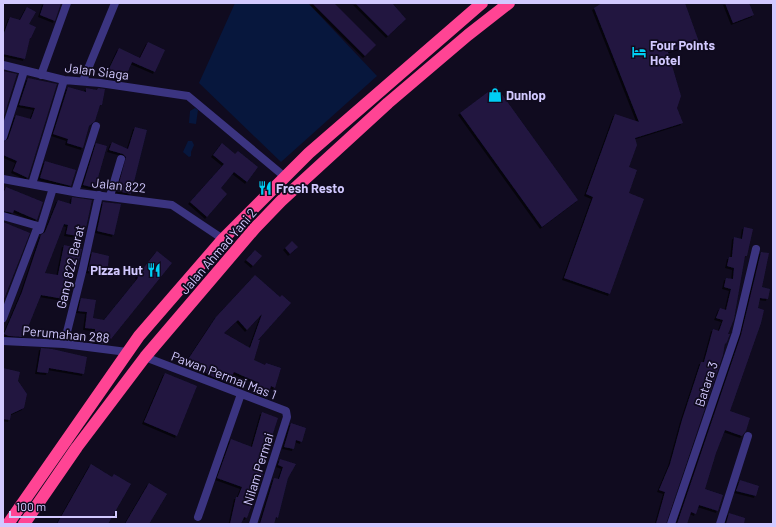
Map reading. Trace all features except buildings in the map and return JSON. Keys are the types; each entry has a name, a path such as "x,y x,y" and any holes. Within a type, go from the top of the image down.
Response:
{"highway":[{"name":"Jalan Ahmad Yani 2","path":"24,524 145,357 234,252 280,201 388,103 468,35 509,3"},
{"name":"Jalan Ahmad Yani 2","path":"8,524 139,336 223,239 309,153 481,4"}],"street":[{"path":"42,75 67,3"},
{"path":"83,81 115,3"},
{"name":"Jalan Siaga","path":"3,65 64,80 83,81 188,96 285,177"},
{"path":"3,137 24,71"},
{"path":"32,184 64,80"},
{"path":"75,192 96,126"},
{"path":"110,196 121,159"},
{"name":"Jalan 822","path":"3,179 75,192 172,205 223,239"},
{"path":"40,230 53,188"},
{"name":"Gang 822 Barat","path":"64,344 99,195"},
{"path":"3,216 38,226 3,318"},
{"name":"Batara 3","path":"671,524 736,333 756,249"},
{"name":"Perumahan 288","path":"3,341 64,344 127,352"},
{"name":"Pawan Permai Mas 1","path":"145,357 286,411 287,417 285,421"},
{"path":"198,517 241,394"},
{"name":"Nilam Permai","path":"253,524 285,421"},
{"path":"720,524 748,436"}],"water":[{"path":"235,3 308,3 377,76 281,162 199,83"},
{"path":"195,108 198,110 196,124 189,123 190,111"},
{"path":"188,141 192,141 194,145 191,156 189,157 183,152"}],"place":[{"name":"Four Points Hotel","path":"639,52"},
{"name":"Dunlop","path":"495,95"},
{"name":"Fresh Resto","path":"265,188"},
{"name":"Pizza Hut","path":"154,270"}]}
